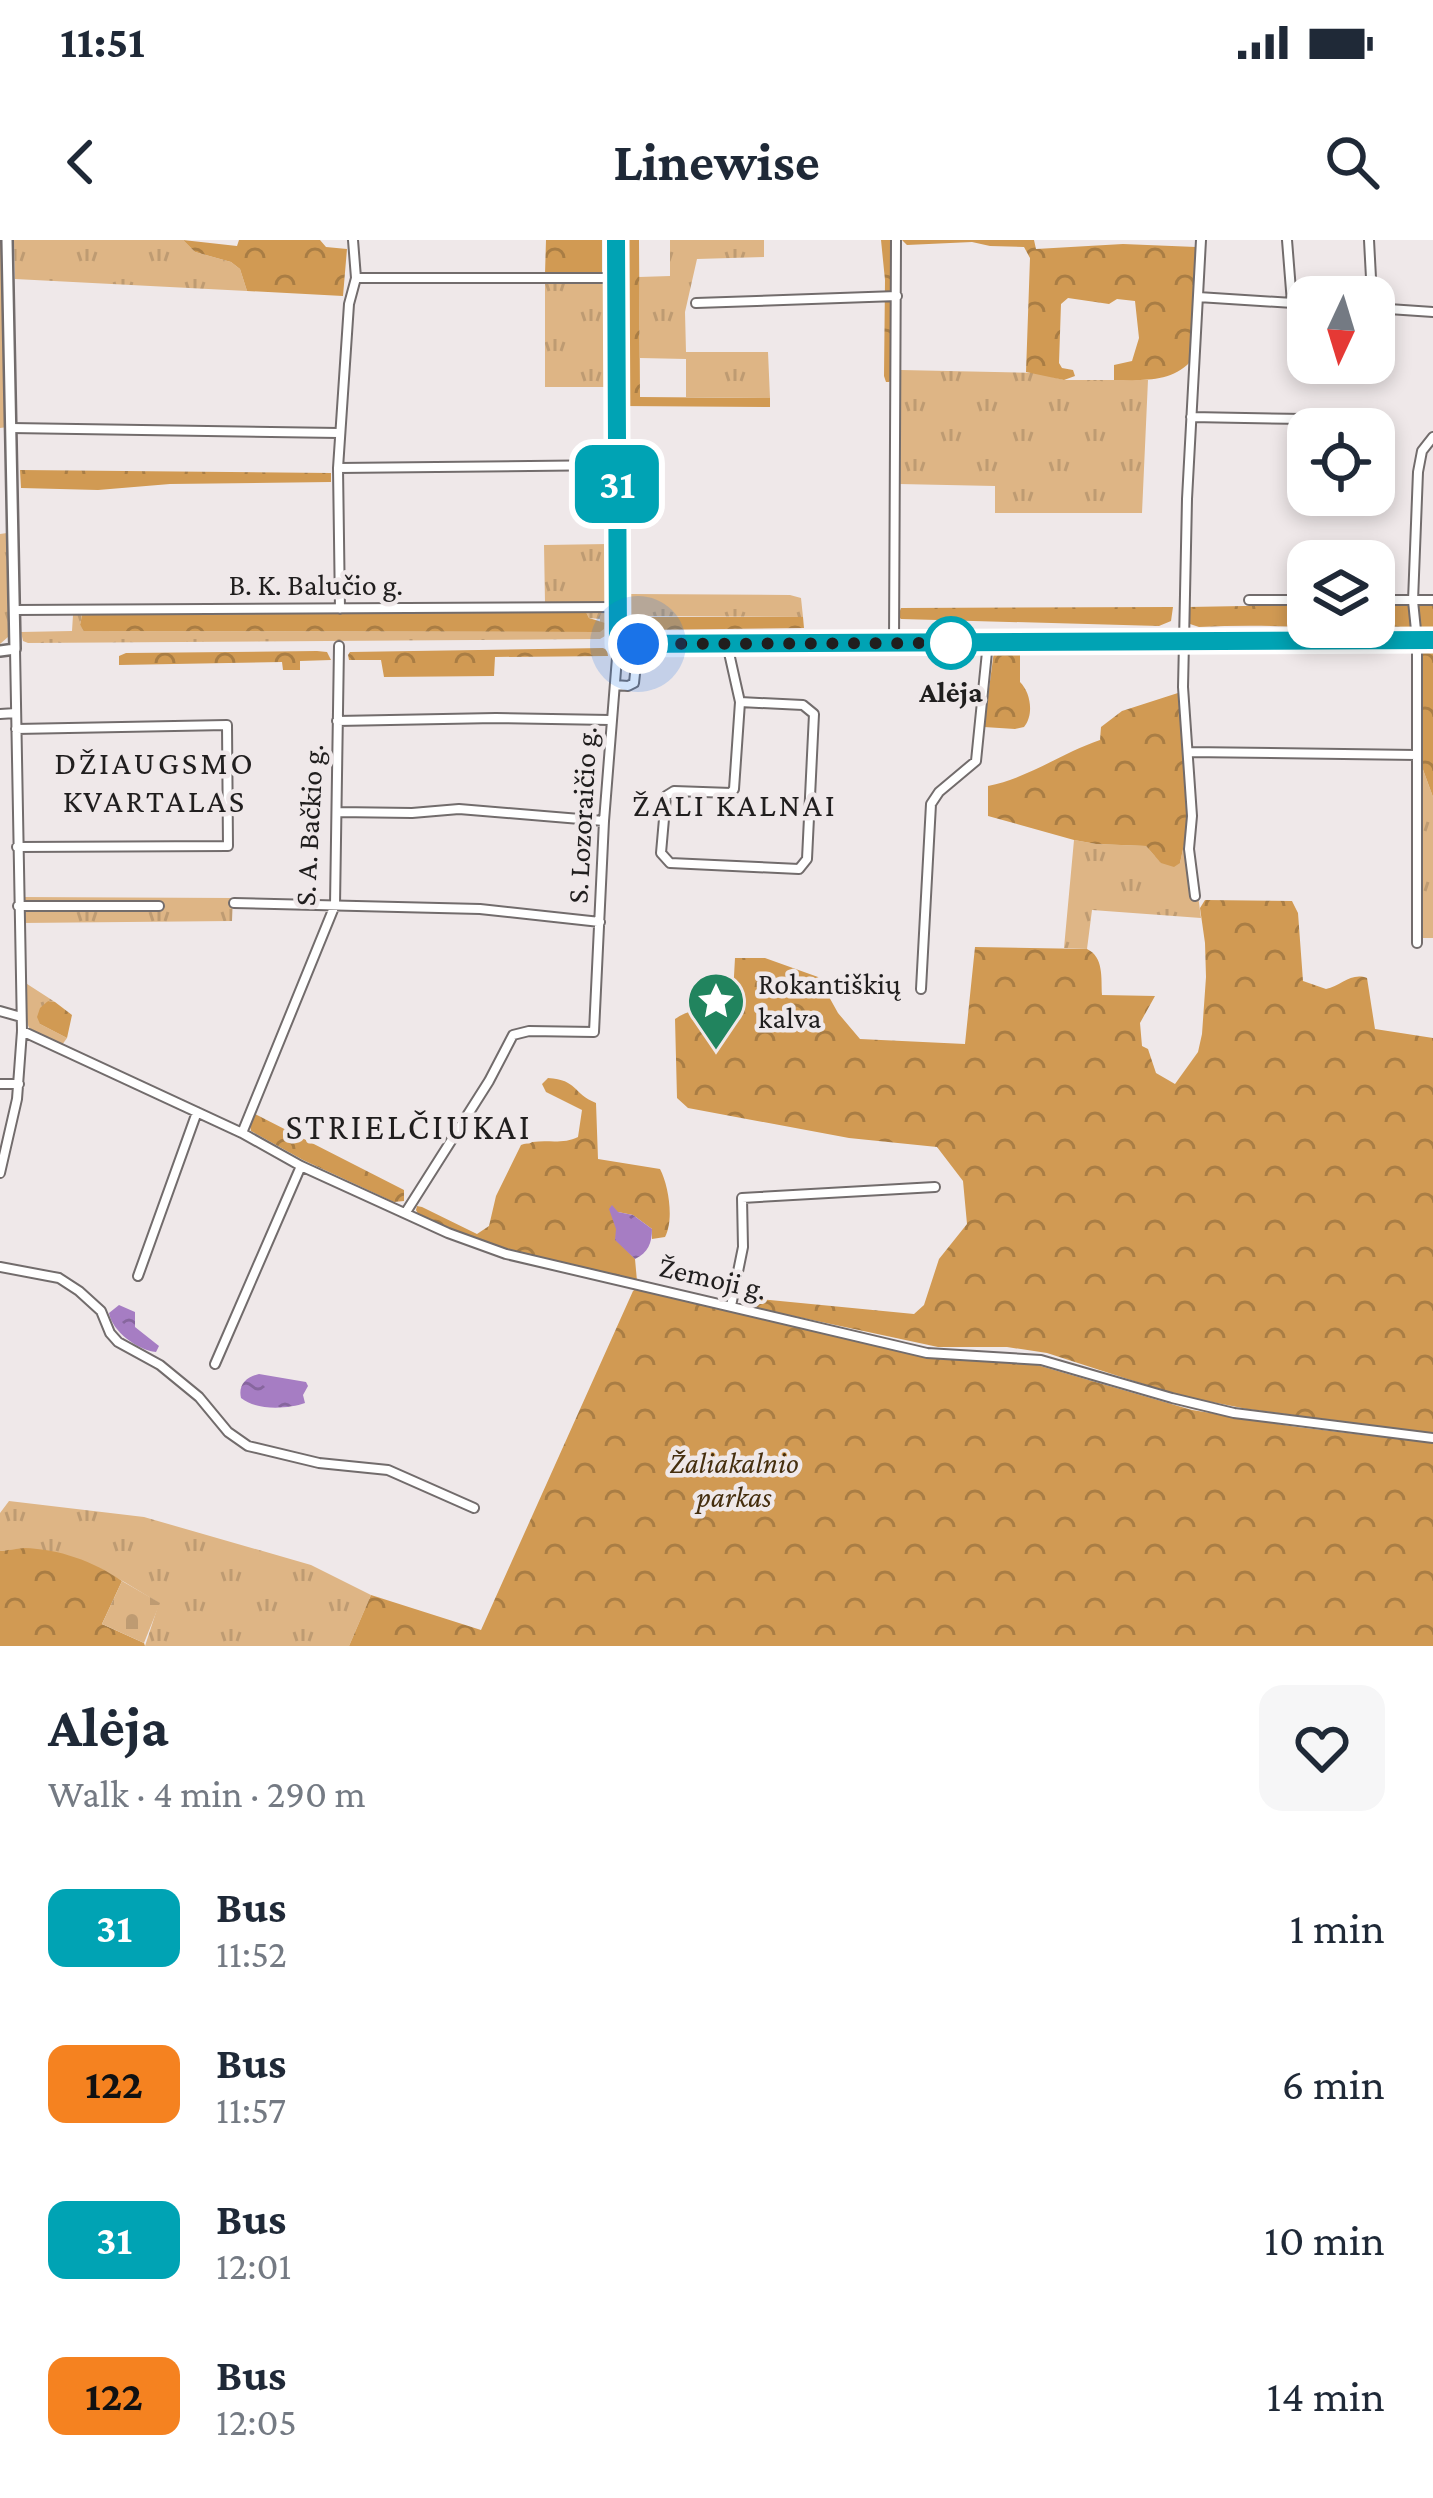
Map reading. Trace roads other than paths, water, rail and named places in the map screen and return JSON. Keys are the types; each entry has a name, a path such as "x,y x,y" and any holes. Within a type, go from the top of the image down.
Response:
{"street":[{"path":"0,1173 19,1084 22,1031 11,428 5,375 7,240"},
{"path":"340,609 339,434 356,278 353,240"},
{"name":"S. Lozoraičio g.","path":"406,1212 489,1082 513,1035 594,1031 618,644 616,240"},
{"path":"894,643 896,240"},
{"path":"1196,896 1190,849 1184,642 1201,240"},
{"path":"1287,240 1290,276"},
{"path":"1369,240 1371,276"},
{"path":"356,278 617,278"},
{"path":"696,303 897,296"},
{"path":"1198,297 1287,303"},
{"path":"1395,309 1433,312"},
{"path":"1191,417 1287,418"},
{"path":"11,428 339,434"},
{"path":"1418,944 1413,601 1418,472 1421,451 1433,437"},
{"path":"338,468 617,465"},
{"path":"1249,600 1287,600"},
{"path":"1395,601 1433,600"},
{"name":"B. K. Balučio g.","path":"14,610 617,608"},
{"path":"618,644 1433,640"},
{"path":"921,989 930,813 939,792 976,761 988,642"},
{"path":"615,686 634,683 638,644"},
{"path":"727,644 740,702 734,789 726,793 674,791 666,796 661,853 670,863 799,869 807,859 814,714 803,706 740,702"},
{"name":"S. A. Bačkio g.","path":"242,1133 335,904 339,646"},
{"path":"0,651 15,649"},
{"path":"0,714 16,713"},
{"path":"337,721 610,720"},
{"path":"16,729 227,725 228,826 228,846 16,847"},
{"path":"1188,752 1418,755"},
{"path":"338,812 459,809 604,820"},
{"path":"234,903 480,909 600,922"},
{"path":"18,906 159,906"},
{"path":"0,1012 21,1017"},
{"name":"Žemoji g.","path":"22,1031 242,1133 302,1166 448,1233 506,1254 927,1353 1041,1360 1234,1413 1433,1438"},
{"path":"0,1084 19,1084"},
{"path":"138,1276 197,1112"},
{"path":"215,1364 302,1166"},
{"path":"731,1306 743,1247 742,1198 934,1187"},
{"path":"0,1267 59,1278 79,1291 101,1311 118,1342 160,1365 248,1446 319,1463 388,1470 475,1508"}],"water":[{"path":"612,1205 652,1229 648,1247 635,1259 615,1240"},
{"path":"119,1305 135,1312 135,1327 159,1346 156,1352 120,1333 109,1313"},
{"path":"259,1374 306,1382 305,1403 273,1408 241,1398 244,1382"}],"place":[{"name":"Alėja","path":"951,643"},
{"name":"Rokantiškių kalva","path":"716,1052"}],"district":[{"name":"DŽIAUGSMO KVARTALAS","path":"155,781"},
{"name":"ŽALI KALNAI","path":"735,804"},
{"name":"STRIELČIUKAI","path":"409,1126"}],"park label":[{"name":"Žaliakalnio parkas","path":"734,1480"}]}
